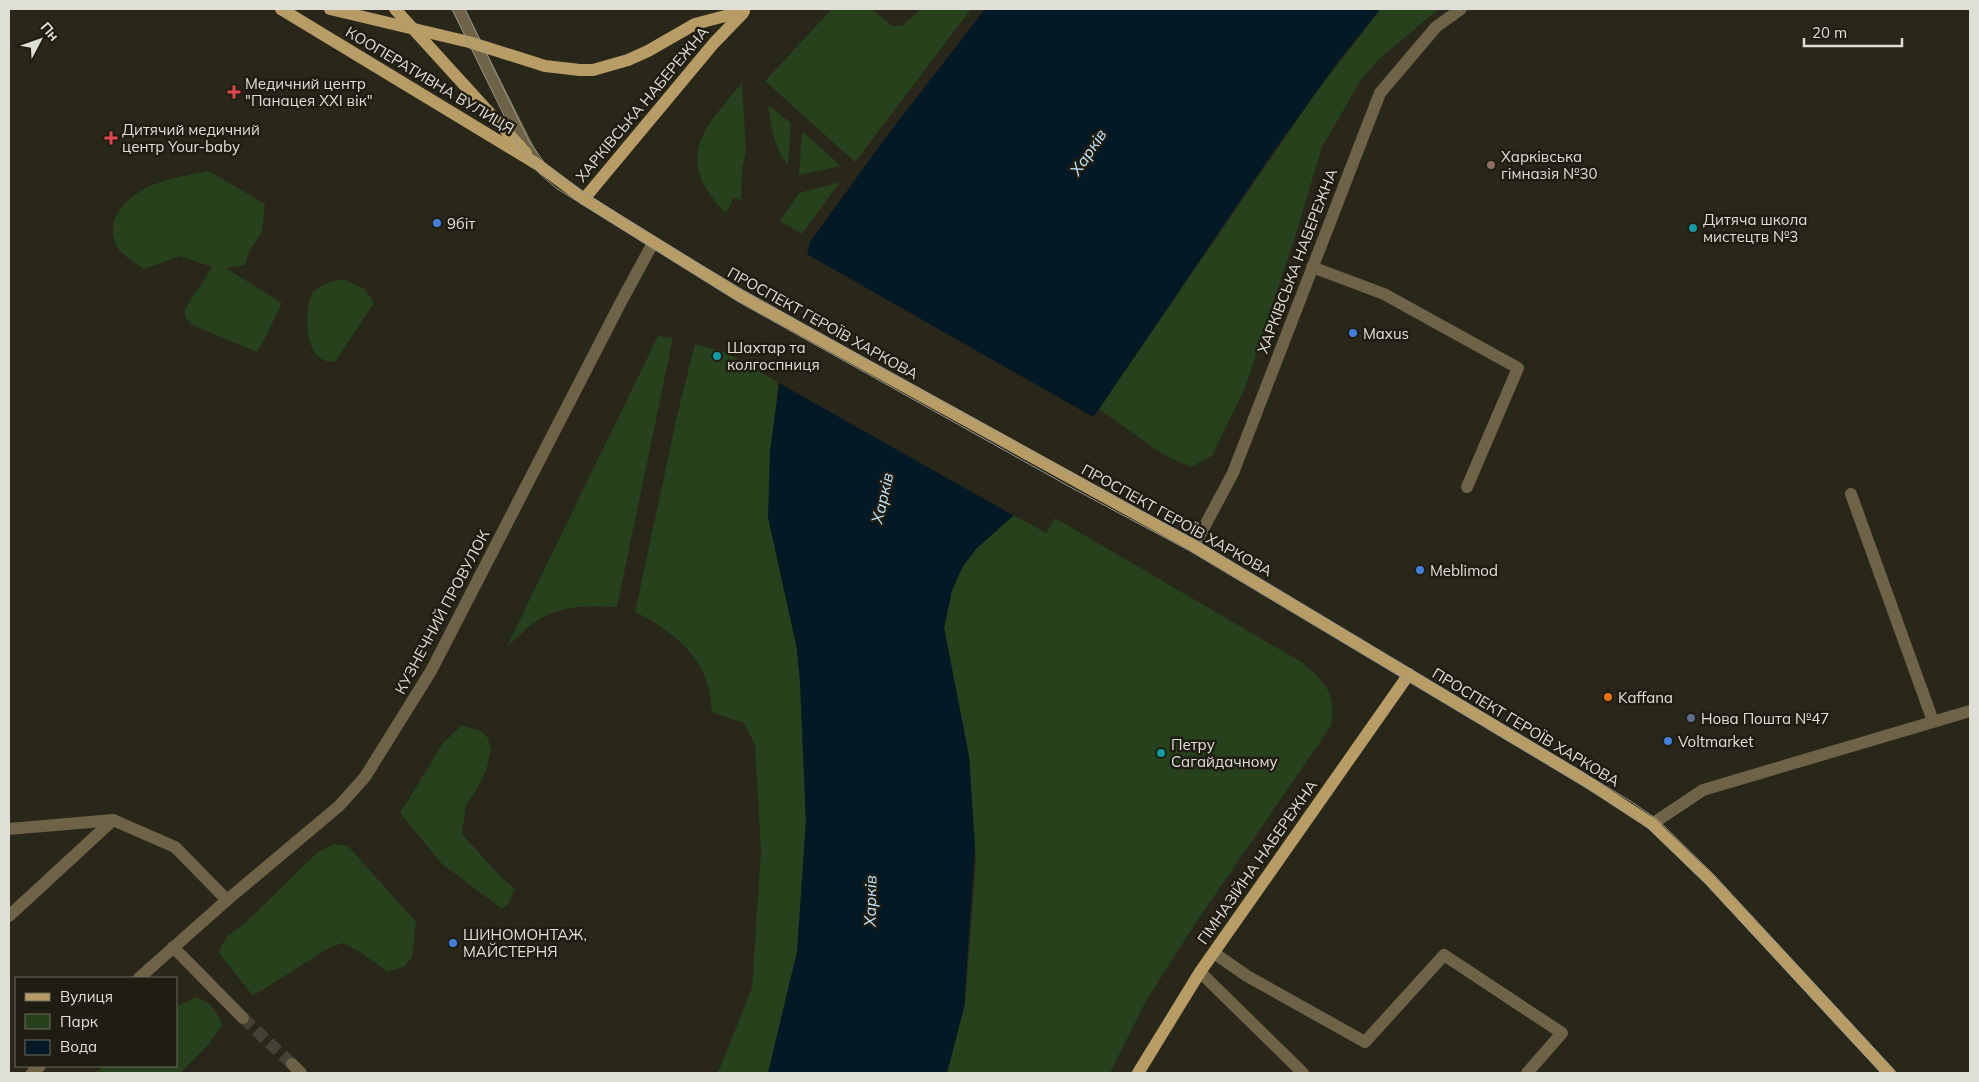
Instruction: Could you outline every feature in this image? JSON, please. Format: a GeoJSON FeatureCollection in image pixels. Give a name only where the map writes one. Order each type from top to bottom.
{"type":"FeatureCollection","features":[{"type":"Feature","properties":{"kind":"main road","name":"КООПЕРАТИВНА ВУЛИЦЯ"},"geometry":{"type":"LineString","coordinates":[[281,9],[537,164]]}},
{"type":"Feature","properties":{"kind":"main road"},"geometry":{"type":"LineString","coordinates":[[330,9],[476,44],[545,66],[564,70],[593,70],[628,60],[648,51],[695,24],[745,10]]}},
{"type":"Feature","properties":{"kind":"main road"},"geometry":{"type":"LineString","coordinates":[[395,9],[537,164]]}},
{"type":"Feature","properties":{"kind":"main road","name":"ХАРКІВСЬКА НАБЕРЕЖНА"},"geometry":{"type":"LineString","coordinates":[[584,199],[714,43],[745,10]]}},
{"type":"Feature","properties":{"kind":"main road","name":"ПРОСПЕКТ ГЕРОЇВ ХАРКОВА"},"geometry":{"type":"LineString","coordinates":[[537,164],[584,199],[739,296],[1194,546],[1580,777],[1652,824],[1710,880],[1889,1073]]}},
{"type":"Feature","properties":{"kind":"main road","name":"ГІМНАЗІЙНА НАБЕРЕЖНА"},"geometry":{"type":"LineString","coordinates":[[1138,1073],[1200,972],[1409,674]]}},
{"type":"Feature","properties":{"kind":"street","name":"ПРОСПЕКТ ГЕРОЇВ ХАРКОВА"},"geometry":{"type":"LineString","coordinates":[[458,9],[537,164]]}},
{"type":"Feature","properties":{"kind":"street","name":"ХАРКІВСЬКА НАБЕРЕЖНА"},"geometry":{"type":"LineString","coordinates":[[1194,546],[1233,473],[1380,93],[1436,27],[1461,9]]}},
{"type":"Feature","properties":{"kind":"street","name":"КУЗНЕЧНИЙ ПРОВУЛОК"},"geometry":{"type":"LineString","coordinates":[[140,977],[227,900],[339,806],[365,777],[431,671],[653,243]]}},
{"type":"Feature","properties":{"kind":"street"},"geometry":{"type":"LineString","coordinates":[[1312,267],[1384,294],[1518,368],[1467,487]]}},
{"type":"Feature","properties":{"kind":"street"},"geometry":{"type":"LineString","coordinates":[[1851,494],[1934,721]]}},
{"type":"Feature","properties":{"kind":"street"},"geometry":{"type":"LineString","coordinates":[[1652,824],[1703,790],[1970,711]]}},
{"type":"Feature","properties":{"kind":"street"},"geometry":{"type":"LineString","coordinates":[[9,916],[113,820]]}},
{"type":"Feature","properties":{"kind":"street"},"geometry":{"type":"LineString","coordinates":[[9,829],[113,820],[175,847],[227,900]]}},
{"type":"Feature","properties":{"kind":"street"},"geometry":{"type":"LineString","coordinates":[[174,947],[243,1018]]}},
{"type":"Feature","properties":{"kind":"street"},"geometry":{"type":"LineString","coordinates":[[1214,953],[1247,976],[1365,1042],[1444,955],[1562,1033],[1527,1073]]}},
{"type":"Feature","properties":{"kind":"street"},"geometry":{"type":"LineString","coordinates":[[1200,972],[1303,1073]]}},
{"type":"Feature","properties":{"kind":"green space"},"geometry":{"type":"Polygon","coordinates":[[[832,9],[872,9],[892,26],[902,26],[921,9],[971,9],[855,162],[765,81],[832,9]]]}},
{"type":"Feature","properties":{"kind":"green space"},"geometry":{"type":"Polygon","coordinates":[[[1381,9],[1439,9],[1380,58],[1361,80],[1322,147],[1295,237],[1245,388],[1212,456],[1191,467],[1164,455],[1099,409],[1315,94],[1381,9]]]}},
{"type":"Feature","properties":{"kind":"green space"},"geometry":{"type":"Polygon","coordinates":[[[742,83],[746,150],[742,169],[741,201],[734,197],[726,213],[710,194],[701,177],[697,161],[699,145],[705,131],[742,83]]]}},
{"type":"Feature","properties":{"kind":"green space"},"geometry":{"type":"Polygon","coordinates":[[[768,105],[791,123],[788,165],[776,144],[768,105]]]}},
{"type":"Feature","properties":{"kind":"green space"},"geometry":{"type":"Polygon","coordinates":[[[802,131],[841,166],[799,175],[802,131]]]}},
{"type":"Feature","properties":{"kind":"green space"},"geometry":{"type":"Polygon","coordinates":[[[209,171],[265,204],[262,232],[250,250],[245,265],[226,268],[282,303],[257,352],[192,325],[185,317],[185,309],[212,267],[180,256],[144,269],[121,253],[114,237],[113,224],[116,215],[137,193],[160,182],[209,171]]]}},
{"type":"Feature","properties":{"kind":"green space"},"geometry":{"type":"Polygon","coordinates":[[[840,182],[802,234],[780,221],[799,193],[840,182]]]}},
{"type":"Feature","properties":{"kind":"green space"},"geometry":{"type":"Polygon","coordinates":[[[343,279],[365,289],[374,303],[335,362],[324,360],[317,355],[311,346],[308,335],[308,311],[313,291],[327,283],[343,279]]]}},
{"type":"Feature","properties":{"kind":"green space"},"geometry":{"type":"Polygon","coordinates":[[[658,336],[673,338],[617,607],[584,606],[552,613],[532,624],[506,648],[658,336]]]}},
{"type":"Feature","properties":{"kind":"green space"},"geometry":{"type":"Polygon","coordinates":[[[695,344],[725,352],[778,382],[768,517],[797,649],[806,821],[797,952],[768,1073],[715,1073],[719,1070],[752,988],[761,851],[755,745],[744,723],[713,713],[705,676],[691,653],[670,634],[635,612],[677,416],[695,344]]]}},
{"type":"Feature","properties":{"kind":"green space"},"geometry":{"type":"Polygon","coordinates":[[[1014,515],[1046,533],[1055,518],[1303,663],[1324,684],[1331,698],[1331,726],[1195,924],[1146,1001],[1110,1073],[947,1073],[965,1004],[976,861],[969,756],[944,628],[952,590],[963,566],[976,549],[1014,515]]]}},
{"type":"Feature","properties":{"kind":"green space"},"geometry":{"type":"Polygon","coordinates":[[[462,725],[481,731],[488,738],[491,751],[486,771],[476,791],[466,805],[462,834],[501,877],[515,889],[508,904],[502,909],[442,864],[400,813],[443,743],[462,725]]]}},
{"type":"Feature","properties":{"kind":"green space"},"geometry":{"type":"Polygon","coordinates":[[[334,844],[348,846],[416,922],[412,957],[405,966],[388,972],[360,952],[343,943],[329,948],[253,996],[220,954],[220,948],[228,935],[245,923],[318,852],[334,844]]]}},
{"type":"Feature","properties":{"kind":"green space"},"geometry":{"type":"Polygon","coordinates":[[[196,997],[212,1008],[218,1015],[222,1025],[209,1044],[180,1073],[95,1073],[103,1067],[178,1067],[178,1006],[196,997]]]}},
{"type":"Feature","properties":{"kind":"water","name":"Харків"},"geometry":{"type":"Polygon","coordinates":[[[985,9],[1380,9],[1337,63],[1271,155],[1099,409],[1014,515],[976,549],[963,566],[952,590],[944,628],[969,756],[975,847],[964,1007],[947,1073],[768,1073],[797,952],[806,821],[797,649],[768,517],[770,451],[782,363],[810,242],[886,137],[985,9]]]}},
{"type":"Feature","properties":{"kind":"pier"},"geometry":{"type":"Polygon","coordinates":[[[805,253],[1095,418],[1016,517],[777,382],[805,253]]]}},
{"type":"Feature","properties":{"kind":"tunnel"},"geometry":{"type":"LineString","coordinates":[[243,1018],[292,1064]]}},
{"type":"Feature","properties":{"kind":"tram line"},"geometry":{"type":"LineString","coordinates":[[452,9],[518,144],[540,174],[556,188],[737,301],[1072,488],[1190,551],[1625,811],[1648,828],[1706,884],[1881,1073]]}},
{"type":"Feature","properties":{"kind":"tram line"},"geometry":{"type":"LineString","coordinates":[[465,9],[529,141],[543,161],[556,174],[654,237],[743,290],[1077,477],[1196,540],[1632,802],[1658,820],[1714,875],[1897,1073]]}},
{"type":"Feature","properties":{"kind":"place","name":"Медичний центр \"Панацея XXI вік\""},"geometry":{"type":"Point","coordinates":[234,92]}},
{"type":"Feature","properties":{"kind":"place","name":"Дитячий медичний центр Your-baby"},"geometry":{"type":"Point","coordinates":[111,138]}},
{"type":"Feature","properties":{"kind":"place","name":"Харківська гімназія №30"},"geometry":{"type":"Point","coordinates":[1491,165]}},
{"type":"Feature","properties":{"kind":"place","name":"9біт"},"geometry":{"type":"Point","coordinates":[437,223]}},
{"type":"Feature","properties":{"kind":"place","name":"Дитяча школа мистецтв №3"},"geometry":{"type":"Point","coordinates":[1693,228]}},
{"type":"Feature","properties":{"kind":"place","name":"Maxus"},"geometry":{"type":"Point","coordinates":[1353,333]}},
{"type":"Feature","properties":{"kind":"place","name":"Шахтар та колгоспниця"},"geometry":{"type":"Point","coordinates":[717,356]}},
{"type":"Feature","properties":{"kind":"place","name":"Meblimod"},"geometry":{"type":"Point","coordinates":[1420,570]}},
{"type":"Feature","properties":{"kind":"place","name":"Kaffana"},"geometry":{"type":"Point","coordinates":[1608,697]}},
{"type":"Feature","properties":{"kind":"place","name":"Нова Пошта №47"},"geometry":{"type":"Point","coordinates":[1691,718]}},
{"type":"Feature","properties":{"kind":"place","name":"Voltmarket"},"geometry":{"type":"Point","coordinates":[1668,741]}},
{"type":"Feature","properties":{"kind":"place","name":"Петру Сагайдачному"},"geometry":{"type":"Point","coordinates":[1161,753]}},
{"type":"Feature","properties":{"kind":"place","name":"ШИНОМОНТАЖ, МАЙСТЕРНЯ"},"geometry":{"type":"Point","coordinates":[453,943]}}]}
